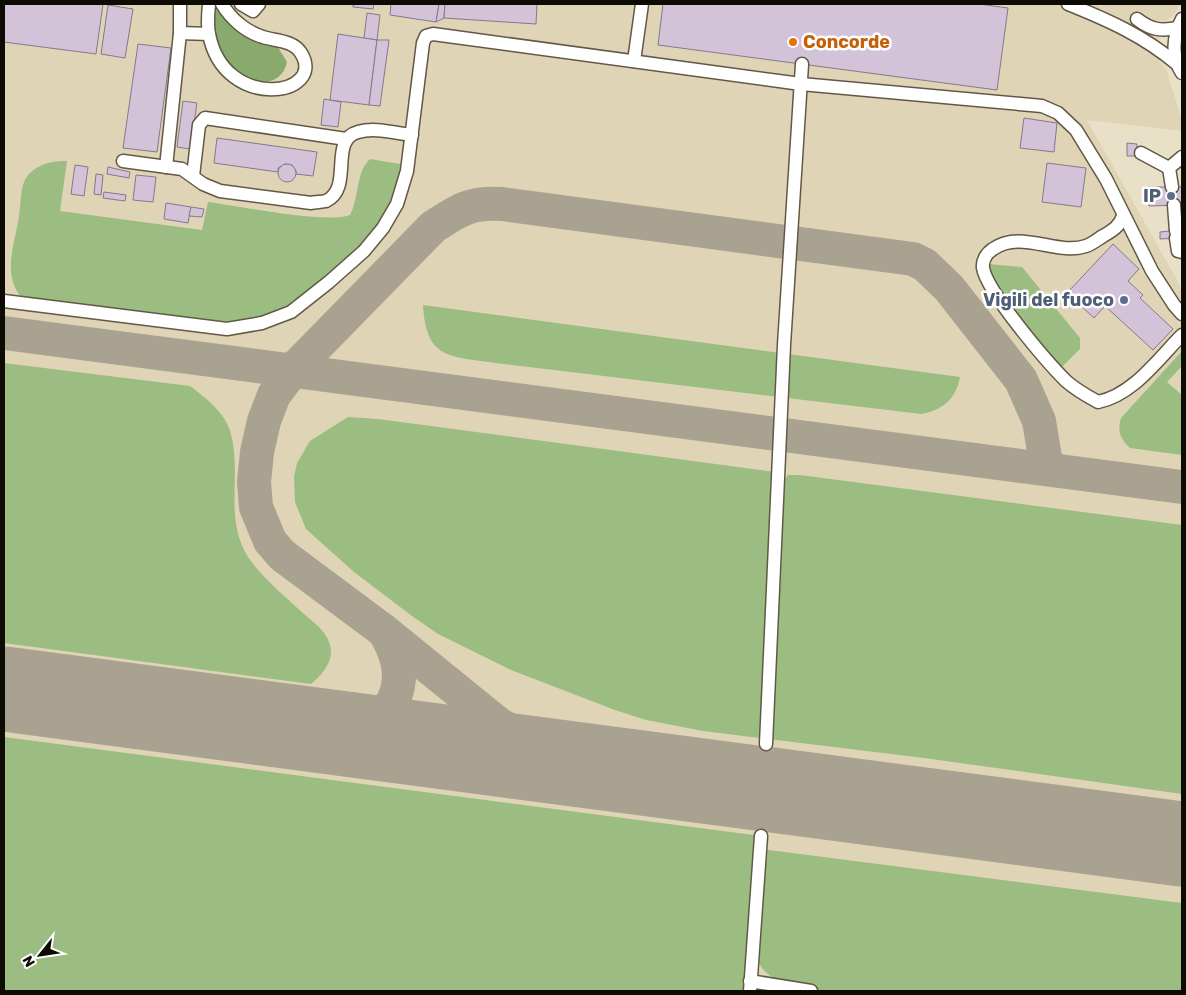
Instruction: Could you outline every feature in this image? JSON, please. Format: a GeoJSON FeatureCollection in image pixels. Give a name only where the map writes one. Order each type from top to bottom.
{"type":"FeatureCollection","features":[{"type":"Feature","properties":{"kind":"street"},"geometry":{"type":"LineString","coordinates":[[166,167],[180,32],[180,4]]}},
{"type":"Feature","properties":{"kind":"street"},"geometry":{"type":"LineString","coordinates":[[209,4],[209,34],[216,56],[224,68],[236,80],[249,87],[274,90],[287,88],[297,82],[303,72],[303,59],[295,47],[262,37],[243,28],[231,17],[222,4]]}},
{"type":"Feature","properties":{"kind":"street"},"geometry":{"type":"LineString","coordinates":[[241,4],[253,11],[259,4]]}},
{"type":"Feature","properties":{"kind":"street"},"geometry":{"type":"LineString","coordinates":[[634,61],[642,4]]}},
{"type":"Feature","properties":{"kind":"street"},"geometry":{"type":"LineString","coordinates":[[1068,4],[1136,34],[1158,47],[1180,69]]}},
{"type":"Feature","properties":{"kind":"street"},"geometry":{"type":"LineString","coordinates":[[1137,19],[1150,29],[1161,31],[1180,23]]}},
{"type":"Feature","properties":{"kind":"street"},"geometry":{"type":"LineString","coordinates":[[1180,23],[1174,42],[1180,69]]}},
{"type":"Feature","properties":{"kind":"street"},"geometry":{"type":"LineString","coordinates":[[180,32],[209,34]]}},
{"type":"Feature","properties":{"kind":"street"},"geometry":{"type":"LineString","coordinates":[[4,301],[227,329],[262,323],[290,312],[329,282],[364,251],[392,215],[407,171],[423,43],[426,36],[433,34],[801,84],[1042,106],[1058,113],[1076,130],[1106,179],[1123,216],[1152,270],[1174,306],[1182,314]]}},
{"type":"Feature","properties":{"kind":"street"},"geometry":{"type":"LineString","coordinates":[[766,744],[784,345],[802,64]]}},
{"type":"Feature","properties":{"kind":"street"},"geometry":{"type":"LineString","coordinates":[[193,176],[199,125],[205,118],[346,139]]}},
{"type":"Feature","properties":{"kind":"street"},"geometry":{"type":"LineString","coordinates":[[123,161],[182,169],[203,184],[220,191],[311,203],[326,201],[332,195],[340,182],[343,147],[346,139],[356,132],[367,131],[412,135]]}},
{"type":"Feature","properties":{"kind":"street"},"geometry":{"type":"LineString","coordinates":[[1141,153],[1169,168]]}},
{"type":"Feature","properties":{"kind":"street"},"geometry":{"type":"LineString","coordinates":[[1169,168],[1182,157]]}},
{"type":"Feature","properties":{"kind":"street"},"geometry":{"type":"LineString","coordinates":[[1169,168],[1172,187]]}},
{"type":"Feature","properties":{"kind":"street"},"geometry":{"type":"LineString","coordinates":[[1174,205],[1178,251],[1182,252]]}},
{"type":"Feature","properties":{"kind":"street"},"geometry":{"type":"LineString","coordinates":[[1123,216],[1114,230],[1086,246],[1049,246],[1022,241],[1005,243],[994,248],[984,260],[983,269],[991,286],[1038,349],[1067,382],[1098,402],[1116,396],[1137,382],[1182,335]]}},
{"type":"Feature","properties":{"kind":"street"},"geometry":{"type":"LineString","coordinates":[[761,836],[750,986],[811,991]]}},
{"type":"Feature","properties":{"kind":"shaded area"},"geometry":{"type":"Polygon","coordinates":[[[4,4],[1181,4],[1172,17],[1162,22],[1156,56],[1166,69],[1182,120],[1182,131],[1087,120],[1182,289],[1182,991],[4,991],[4,4]]]}},
{"type":"Feature","properties":{"kind":"green space"},"geometry":{"type":"Polygon","coordinates":[[[218,5],[279,49],[287,62],[283,72],[277,78],[261,82],[252,80],[235,72],[228,66],[219,51],[212,31],[213,7],[218,5]]]}},
{"type":"Feature","properties":{"kind":"green space"},"geometry":{"type":"Polygon","coordinates":[[[370,159],[406,165],[396,205],[370,242],[290,310],[225,328],[25,301],[17,292],[13,282],[11,260],[23,186],[29,173],[44,164],[55,161],[67,161],[60,211],[202,230],[208,202],[303,216],[338,217],[350,215],[362,170],[370,159]]]}},
{"type":"Feature","properties":{"kind":"green space"},"geometry":{"type":"Polygon","coordinates":[[[989,264],[1022,267],[1080,338],[1080,349],[1060,369],[992,280],[989,264]]]}},
{"type":"Feature","properties":{"kind":"green space"},"geometry":{"type":"Polygon","coordinates":[[[423,305],[960,377],[955,392],[947,402],[936,410],[921,414],[465,359],[443,352],[435,346],[429,336],[425,323],[423,305]]]}},
{"type":"Feature","properties":{"kind":"green space"},"geometry":{"type":"Polygon","coordinates":[[[1182,351],[1182,366],[1167,382],[1182,395],[1182,455],[1130,448],[1120,434],[1121,418],[1182,351]]]}},
{"type":"Feature","properties":{"kind":"green space"},"geometry":{"type":"Polygon","coordinates":[[[4,363],[190,386],[214,406],[224,418],[230,431],[235,463],[236,526],[248,557],[282,594],[318,626],[329,642],[331,648],[330,660],[316,680],[311,684],[4,643],[4,363]]]}},
{"type":"Feature","properties":{"kind":"green space"},"geometry":{"type":"Polygon","coordinates":[[[348,417],[378,419],[775,472],[770,736],[773,735],[774,728],[783,483],[788,475],[800,475],[1182,525],[1182,794],[924,758],[703,731],[646,720],[511,670],[438,634],[354,572],[306,529],[295,502],[294,477],[297,463],[310,441],[348,417]]]}},
{"type":"Feature","properties":{"kind":"green space"},"geometry":{"type":"Polygon","coordinates":[[[4,737],[761,836],[750,991],[4,991],[4,737]]]}},
{"type":"Feature","properties":{"kind":"green space"},"geometry":{"type":"Polygon","coordinates":[[[769,850],[1182,903],[1182,991],[778,991],[779,980],[766,973],[758,961],[764,851],[769,850]]]}},
{"type":"Feature","properties":{"kind":"building"},"geometry":{"type":"Polygon","coordinates":[[[4,4],[103,4],[96,54],[4,42],[4,4]]]}},
{"type":"Feature","properties":{"kind":"building"},"geometry":{"type":"Polygon","coordinates":[[[353,4],[374,4],[373,9],[353,7],[353,4]]]}},
{"type":"Feature","properties":{"kind":"building"},"geometry":{"type":"Polygon","coordinates":[[[391,4],[439,4],[436,22],[390,15],[391,4]]]}},
{"type":"Feature","properties":{"kind":"building"},"geometry":{"type":"Polygon","coordinates":[[[439,4],[445,4],[444,18],[436,22],[439,4]]]}},
{"type":"Feature","properties":{"kind":"building"},"geometry":{"type":"Polygon","coordinates":[[[445,4],[537,4],[536,24],[444,18],[445,4]]]}},
{"type":"Feature","properties":{"kind":"building"},"geometry":{"type":"Polygon","coordinates":[[[663,4],[979,4],[1008,8],[997,90],[658,45],[663,4]]]}},
{"type":"Feature","properties":{"kind":"building"},"geometry":{"type":"Polygon","coordinates":[[[108,5],[133,9],[125,58],[101,54],[108,5]]]}},
{"type":"Feature","properties":{"kind":"building"},"geometry":{"type":"Polygon","coordinates":[[[367,13],[380,15],[377,40],[364,38],[367,13]]]}},
{"type":"Feature","properties":{"kind":"building"},"geometry":{"type":"Polygon","coordinates":[[[338,34],[377,40],[369,105],[330,100],[338,34]]]}},
{"type":"Feature","properties":{"kind":"building"},"geometry":{"type":"Polygon","coordinates":[[[377,40],[389,40],[380,106],[369,105],[377,40]]]}},
{"type":"Feature","properties":{"kind":"building"},"geometry":{"type":"Polygon","coordinates":[[[138,44],[171,48],[157,152],[123,148],[138,44]]]}},
{"type":"Feature","properties":{"kind":"building"},"geometry":{"type":"Polygon","coordinates":[[[324,99],[341,102],[338,127],[321,125],[324,99]]]}},
{"type":"Feature","properties":{"kind":"building"},"geometry":{"type":"Polygon","coordinates":[[[183,101],[197,103],[190,149],[177,147],[183,101]]]}},
{"type":"Feature","properties":{"kind":"building"},"geometry":{"type":"Polygon","coordinates":[[[1024,118],[1057,123],[1054,152],[1020,148],[1024,118]]]}},
{"type":"Feature","properties":{"kind":"building"},"geometry":{"type":"Polygon","coordinates":[[[217,138],[317,152],[313,176],[296,174],[292,165],[285,164],[278,168],[278,172],[214,163],[217,138]]]}},
{"type":"Feature","properties":{"kind":"building"},"geometry":{"type":"Polygon","coordinates":[[[1127,143],[1137,144],[1136,156],[1127,156],[1127,143]]]}},
{"type":"Feature","properties":{"kind":"building"},"geometry":{"type":"Polygon","coordinates":[[[1047,163],[1086,168],[1081,207],[1042,202],[1047,163]]]}},
{"type":"Feature","properties":{"kind":"building"},"geometry":{"type":"Polygon","coordinates":[[[287,164],[295,169],[296,173],[291,181],[287,182],[279,177],[278,173],[283,165],[287,164]]]}},
{"type":"Feature","properties":{"kind":"building"},"geometry":{"type":"Polygon","coordinates":[[[75,165],[88,167],[84,196],[71,194],[75,165]]]}},
{"type":"Feature","properties":{"kind":"building"},"geometry":{"type":"Polygon","coordinates":[[[108,167],[130,172],[129,178],[107,174],[108,167]]]}},
{"type":"Feature","properties":{"kind":"building"},"geometry":{"type":"Polygon","coordinates":[[[96,174],[103,175],[101,195],[94,194],[96,174]]]}},
{"type":"Feature","properties":{"kind":"building"},"geometry":{"type":"Polygon","coordinates":[[[136,175],[156,177],[153,202],[133,200],[136,175]]]}},
{"type":"Feature","properties":{"kind":"building"},"geometry":{"type":"Polygon","coordinates":[[[1148,187],[1182,187],[1182,205],[1149,206],[1148,187]]]}},
{"type":"Feature","properties":{"kind":"building"},"geometry":{"type":"Polygon","coordinates":[[[104,192],[126,195],[125,201],[103,198],[104,192]]]}},
{"type":"Feature","properties":{"kind":"building"},"geometry":{"type":"Polygon","coordinates":[[[166,203],[191,207],[188,223],[164,219],[166,203]]]}},
{"type":"Feature","properties":{"kind":"building"},"geometry":{"type":"Polygon","coordinates":[[[191,207],[204,209],[202,217],[189,216],[191,207]]]}},
{"type":"Feature","properties":{"kind":"building"},"geometry":{"type":"Polygon","coordinates":[[[1179,230],[1180,238],[1160,239],[1160,232],[1179,230]]]}},
{"type":"Feature","properties":{"kind":"building"},"geometry":{"type":"Polygon","coordinates":[[[1113,244],[1139,269],[1128,281],[1143,295],[1140,298],[1173,329],[1153,350],[1105,306],[1094,318],[1067,293],[1113,244]]]}},
{"type":"Feature","properties":{"kind":"taxiway"},"geometry":{"type":"LineString","coordinates":[[595,767],[558,756],[500,725],[384,631],[282,555],[270,541],[256,507],[254,482],[257,452],[264,421],[274,395],[293,370],[433,227],[465,208],[481,204],[502,204],[913,259],[925,265],[949,288],[1021,380],[1039,421],[1047,469]]}},
{"type":"Feature","properties":{"kind":"taxiway"},"geometry":{"type":"LineString","coordinates":[[4,333],[1182,487]]}},
{"type":"Feature","properties":{"kind":"taxiway"},"geometry":{"type":"LineString","coordinates":[[345,734],[378,719],[389,708],[396,695],[399,681],[398,665],[393,648],[384,631]]}},
{"type":"Feature","properties":{"kind":"runway"},"geometry":{"type":"LineString","coordinates":[[4,689],[1182,844]]}},
{"type":"Feature","properties":{"kind":"place","name":"Concorde"},"geometry":{"type":"Point","coordinates":[793,42]}},
{"type":"Feature","properties":{"kind":"place","name":"IP"},"geometry":{"type":"Point","coordinates":[1171,196]}},
{"type":"Feature","properties":{"kind":"place","name":"Vigili del fuoco"},"geometry":{"type":"Point","coordinates":[1124,300]}}]}
